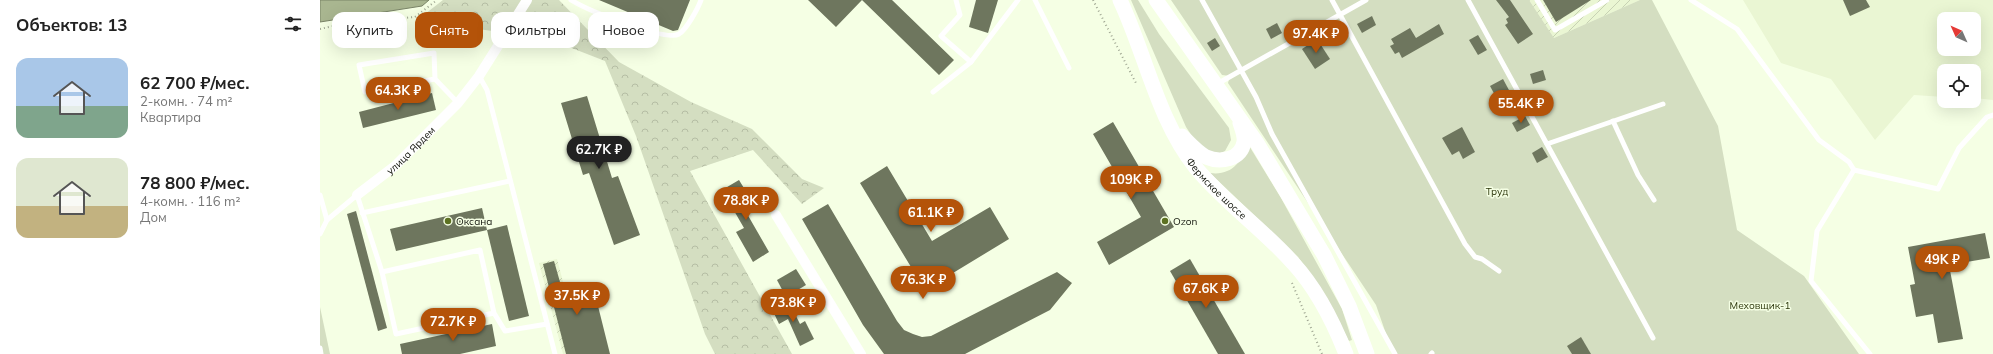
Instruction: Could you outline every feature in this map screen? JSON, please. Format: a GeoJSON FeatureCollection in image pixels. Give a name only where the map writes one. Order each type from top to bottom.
{"type":"FeatureCollection","features":[{"type":"Feature","properties":{"kind":"main road","name":"Фермское шоссе"},"geometry":{"type":"LineString","coordinates":[[1120,0],[1167,121],[1181,146],[1196,167],[1220,194],[1276,245],[1309,283],[1322,302],[1345,354]]}},
{"type":"Feature","properties":{"kind":"main road"},"geometry":{"type":"LineString","coordinates":[[1156,0],[1257,143],[1324,255],[1349,306],[1365,349],[1345,354]]}},
{"type":"Feature","properties":{"kind":"main road"},"geometry":{"type":"LineString","coordinates":[[1167,121],[1196,149],[1206,156],[1217,160],[1227,160],[1235,156],[1241,150],[1244,141],[1237,114]]}},
{"type":"Feature","properties":{"kind":"street","name":"улица Ярдем"},"geometry":{"type":"LineString","coordinates":[[357,195],[395,166],[458,103],[479,76],[527,0]]}},
{"type":"Feature","properties":{"kind":"street"},"geometry":{"type":"LineString","coordinates":[[776,215],[861,354]]}},
{"type":"Feature","properties":{"kind":"lane"},"geometry":{"type":"LineString","coordinates":[[571,0],[612,19],[660,35],[670,36],[680,34],[692,18],[701,0]]}},
{"type":"Feature","properties":{"kind":"lane"},"geometry":{"type":"LineString","coordinates":[[956,0],[960,15],[941,36],[970,62]]}},
{"type":"Feature","properties":{"kind":"lane"},"geometry":{"type":"LineString","coordinates":[[933,92],[970,62],[1018,0]]}},
{"type":"Feature","properties":{"kind":"lane"},"geometry":{"type":"LineString","coordinates":[[1035,0],[1070,68]]}},
{"type":"Feature","properties":{"kind":"lane"},"geometry":{"type":"LineString","coordinates":[[1202,0],[1256,97],[1272,134],[1395,354]]}},
{"type":"Feature","properties":{"kind":"lane"},"geometry":{"type":"LineString","coordinates":[[1332,0],[1465,244],[1475,258],[1482,259],[1499,271]]}},
{"type":"Feature","properties":{"kind":"lane"},"geometry":{"type":"LineString","coordinates":[[1216,84],[1366,0]]}},
{"type":"Feature","properties":{"kind":"lane"},"geometry":{"type":"LineString","coordinates":[[1468,0],[1654,338]]}},
{"type":"Feature","properties":{"kind":"lane"},"geometry":{"type":"LineString","coordinates":[[1537,0],[1555,30],[1607,0]]}},
{"type":"Feature","properties":{"kind":"lane"},"geometry":{"type":"LineString","coordinates":[[1691,0],[1737,29],[1819,140],[1849,162],[1854,170],[1938,189],[1959,148],[1987,116],[1993,115]]}},
{"type":"Feature","properties":{"kind":"lane"},"geometry":{"type":"LineString","coordinates":[[434,79],[365,92],[359,65],[434,53],[434,79],[458,103]]}},
{"type":"Feature","properties":{"kind":"lane"},"geometry":{"type":"LineString","coordinates":[[479,76],[487,90],[555,354]]}},
{"type":"Feature","properties":{"kind":"lane"},"geometry":{"type":"LineString","coordinates":[[1547,144],[1663,104]]}},
{"type":"Feature","properties":{"kind":"lane"},"geometry":{"type":"LineString","coordinates":[[1613,121],[1638,175],[1654,200]]}},
{"type":"Feature","properties":{"kind":"lane"},"geometry":{"type":"LineString","coordinates":[[1854,170],[1816,231],[1810,281],[1870,354]]}},
{"type":"Feature","properties":{"kind":"lane"},"geometry":{"type":"LineString","coordinates":[[362,213],[510,181]]}},
{"type":"Feature","properties":{"kind":"lane"},"geometry":{"type":"LineString","coordinates":[[320,194],[327,220]]}},
{"type":"Feature","properties":{"kind":"lane"},"geometry":{"type":"LineString","coordinates":[[320,234],[327,220],[357,195],[382,272],[396,334],[494,313]]}},
{"type":"Feature","properties":{"kind":"lane"},"geometry":{"type":"LineString","coordinates":[[320,221],[327,220]]}},
{"type":"Feature","properties":{"kind":"lane"},"geometry":{"type":"LineString","coordinates":[[382,272],[480,250],[494,313],[505,331],[547,324]]}},
{"type":"Feature","properties":{"kind":"lane"},"geometry":{"type":"LineString","coordinates":[[320,348],[321,354]]}},
{"type":"Feature","properties":{"kind":"path"},"geometry":{"type":"LineString","coordinates":[[320,29],[347,23],[415,17],[437,0]]}},
{"type":"Feature","properties":{"kind":"shaded area"},"geometry":{"type":"Polygon","coordinates":[[[320,0],[429,0],[422,6],[384,12],[332,12],[332,20],[320,22],[320,0]]]}},
{"type":"Feature","properties":{"kind":"shaded area"},"geometry":{"type":"Polygon","coordinates":[[[1529,0],[1640,0],[1554,38],[1529,0]]]}},
{"type":"Feature","properties":{"kind":"shaded area"},"geometry":{"type":"Polygon","coordinates":[[[1743,0],[1993,0],[1993,100],[1981,99],[1981,64],[1937,64],[1937,97],[1914,95],[1875,140],[1831,79],[1781,63],[1743,0]]]}},
{"type":"Feature","properties":{"kind":"shaded area"},"geometry":{"type":"Polygon","coordinates":[[[557,259],[582,354],[563,354],[539,263],[557,259]]]}},
{"type":"Feature","properties":{"kind":"green space"},"geometry":{"type":"Polygon","coordinates":[[[443,0],[559,0],[571,12],[491,12],[491,31],[483,30],[483,12],[428,12],[443,0]]]}},
{"type":"Feature","properties":{"kind":"green space"},"geometry":{"type":"Polygon","coordinates":[[[1131,0],[1138,0],[1159,34],[1229,128],[1231,140],[1225,151],[1216,155],[1198,145],[1186,127],[1131,0]]]}},
{"type":"Feature","properties":{"kind":"green space","name":"Труд"},"geometry":{"type":"Polygon","coordinates":[[[1171,0],[1529,0],[1554,38],[1640,0],[1652,0],[1718,126],[1737,230],[1804,276],[1859,354],[1393,354],[1376,305],[1228,83],[1230,76],[1222,75],[1171,0]]]}},
{"type":"Feature","properties":{"kind":"green space"},"geometry":{"type":"Polygon","coordinates":[[[580,22],[588,30],[588,48],[605,48],[619,62],[691,102],[752,129],[802,179],[824,188],[802,204],[753,150],[690,171],[792,354],[715,354],[705,334],[636,136],[605,61],[572,48],[580,48],[580,22]]]}},
{"type":"Feature","properties":{"kind":"green space"},"geometry":{"type":"Polygon","coordinates":[[[1248,144],[1281,198],[1342,309],[1352,340],[1349,341],[1320,287],[1298,257],[1210,173],[1230,170],[1239,162],[1246,151],[1248,144]]]}},
{"type":"Feature","properties":{"kind":"green space"},"geometry":{"type":"Polygon","coordinates":[[[320,307],[330,354],[320,354],[320,307]]]}},
{"type":"Feature","properties":{"kind":"building"},"geometry":{"type":"Polygon","coordinates":[[[599,0],[690,0],[678,30],[673,31],[659,25],[659,12],[628,12],[599,0]]]}},
{"type":"Feature","properties":{"kind":"building"},"geometry":{"type":"Polygon","coordinates":[[[808,0],[862,0],[836,27],[808,0]]]}},
{"type":"Feature","properties":{"kind":"building"},"geometry":{"type":"Polygon","coordinates":[[[862,0],[892,0],[954,60],[939,75],[862,0]]]}},
{"type":"Feature","properties":{"kind":"building"},"geometry":{"type":"Polygon","coordinates":[[[976,0],[998,0],[988,33],[969,27],[976,0]]]}},
{"type":"Feature","properties":{"kind":"building"},"geometry":{"type":"Polygon","coordinates":[[[1496,0],[1510,0],[1533,34],[1518,44],[1505,25],[1508,23],[1506,19],[1509,17],[1496,0]]]}},
{"type":"Feature","properties":{"kind":"building"},"geometry":{"type":"Polygon","coordinates":[[[1543,0],[1591,0],[1556,22],[1543,0]]]}},
{"type":"Feature","properties":{"kind":"building"},"geometry":{"type":"Polygon","coordinates":[[[1843,0],[1866,0],[1870,7],[1850,16],[1843,0]]]}},
{"type":"Feature","properties":{"kind":"building"},"geometry":{"type":"Polygon","coordinates":[[[1372,16],[1376,25],[1362,33],[1357,24],[1372,16]]]}},
{"type":"Feature","properties":{"kind":"building"},"geometry":{"type":"Polygon","coordinates":[[[1277,23],[1282,33],[1271,39],[1266,29],[1277,23]]]}},
{"type":"Feature","properties":{"kind":"building"},"geometry":{"type":"Polygon","coordinates":[[[1439,24],[1444,34],[1402,58],[1399,52],[1395,54],[1390,46],[1394,44],[1391,39],[1410,28],[1416,38],[1439,24]]]}},
{"type":"Feature","properties":{"kind":"building"},"geometry":{"type":"Polygon","coordinates":[[[1478,35],[1487,50],[1478,55],[1469,40],[1478,35]]]}},
{"type":"Feature","properties":{"kind":"building"},"geometry":{"type":"Polygon","coordinates":[[[1215,38],[1220,46],[1212,51],[1207,43],[1215,38]]]}},
{"type":"Feature","properties":{"kind":"building"},"geometry":{"type":"Polygon","coordinates":[[[1317,39],[1330,59],[1315,69],[1302,49],[1317,39]]]}},
{"type":"Feature","properties":{"kind":"building"},"geometry":{"type":"Polygon","coordinates":[[[1543,70],[1546,80],[1533,84],[1530,74],[1543,70]]]}},
{"type":"Feature","properties":{"kind":"building"},"geometry":{"type":"Polygon","coordinates":[[[1503,79],[1510,92],[1497,99],[1490,86],[1503,79]]]}},
{"type":"Feature","properties":{"kind":"building"},"geometry":{"type":"Polygon","coordinates":[[[432,93],[436,110],[363,128],[359,112],[432,93]]]}},
{"type":"Feature","properties":{"kind":"building"},"geometry":{"type":"Polygon","coordinates":[[[587,96],[612,178],[618,176],[640,235],[614,245],[589,173],[583,175],[561,103],[587,96]]]}},
{"type":"Feature","properties":{"kind":"building"},"geometry":{"type":"Polygon","coordinates":[[[1525,116],[1530,125],[1517,132],[1512,123],[1525,116]]]}},
{"type":"Feature","properties":{"kind":"building"},"geometry":{"type":"Polygon","coordinates":[[[1113,122],[1174,227],[1109,265],[1097,242],[1141,217],[1093,134],[1113,122]]]}},
{"type":"Feature","properties":{"kind":"building"},"geometry":{"type":"Polygon","coordinates":[[[1462,127],[1475,152],[1463,159],[1459,151],[1452,155],[1442,138],[1462,127]]]}},
{"type":"Feature","properties":{"kind":"building"},"geometry":{"type":"Polygon","coordinates":[[[1542,147],[1548,157],[1537,163],[1532,153],[1542,147]]]}},
{"type":"Feature","properties":{"kind":"building"},"geometry":{"type":"Polygon","coordinates":[[[887,166],[932,241],[990,207],[1009,239],[925,290],[860,183],[887,166]]]}},
{"type":"Feature","properties":{"kind":"building"},"geometry":{"type":"Polygon","coordinates":[[[739,180],[755,206],[746,212],[769,252],[753,262],[736,232],[744,228],[722,190],[739,180]]]}},
{"type":"Feature","properties":{"kind":"building"},"geometry":{"type":"Polygon","coordinates":[[[828,204],[897,321],[904,330],[922,337],[931,336],[1057,272],[1072,283],[1050,310],[965,354],[884,354],[863,325],[802,219],[828,204]]]}},
{"type":"Feature","properties":{"kind":"building"},"geometry":{"type":"Polygon","coordinates":[[[482,208],[487,230],[396,251],[390,229],[482,208]]]}},
{"type":"Feature","properties":{"kind":"building"},"geometry":{"type":"Polygon","coordinates":[[[356,211],[387,328],[378,331],[347,214],[356,211]]]}},
{"type":"Feature","properties":{"kind":"building"},"geometry":{"type":"Polygon","coordinates":[[[507,225],[529,316],[509,321],[487,230],[507,225]]]}},
{"type":"Feature","properties":{"kind":"building"},"geometry":{"type":"Polygon","coordinates":[[[1985,233],[1990,258],[1949,265],[1963,339],[1938,343],[1933,314],[1916,317],[1910,285],[1915,284],[1908,247],[1985,233]]]}},
{"type":"Feature","properties":{"kind":"building"},"geometry":{"type":"Polygon","coordinates":[[[1190,259],[1245,354],[1218,354],[1170,271],[1190,259]]]}},
{"type":"Feature","properties":{"kind":"building"},"geometry":{"type":"Polygon","coordinates":[[[554,261],[562,289],[592,282],[610,354],[566,354],[543,264],[554,261]]]}},
{"type":"Feature","properties":{"kind":"building"},"geometry":{"type":"Polygon","coordinates":[[[796,269],[806,285],[786,297],[777,280],[796,269]]]}},
{"type":"Feature","properties":{"kind":"building"},"geometry":{"type":"Polygon","coordinates":[[[788,300],[800,324],[805,321],[814,339],[800,346],[788,319],[779,324],[772,309],[788,300]]]}},
{"type":"Feature","properties":{"kind":"building"},"geometry":{"type":"Polygon","coordinates":[[[492,324],[496,346],[460,354],[402,354],[400,344],[492,324]]]}},
{"type":"Feature","properties":{"kind":"building"},"geometry":{"type":"Polygon","coordinates":[[[1581,337],[1591,354],[1572,354],[1567,346],[1581,337]]]}},
{"type":"Feature","properties":{"kind":"place","name":"Оксана"},"geometry":{"type":"Point","coordinates":[448,221]}},
{"type":"Feature","properties":{"kind":"place","name":"Ozon"},"geometry":{"type":"Point","coordinates":[1165,221]}},
{"type":"Feature","properties":{"kind":"park label","name":"Меховщик-1"},"geometry":{"type":"Point","coordinates":[1760,305]}}]}
